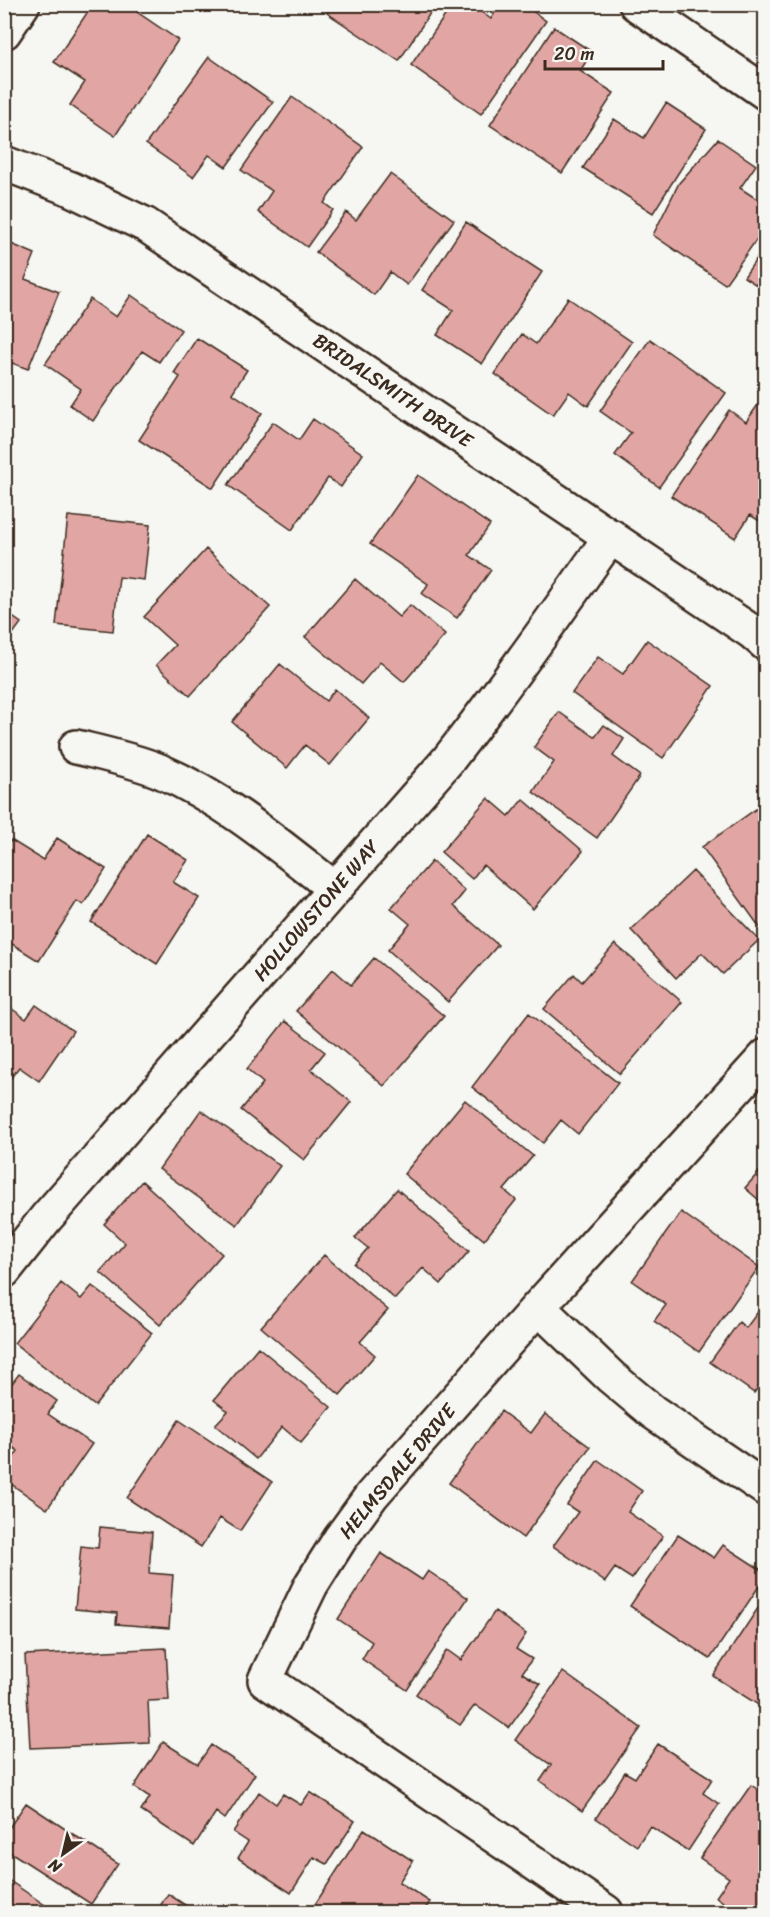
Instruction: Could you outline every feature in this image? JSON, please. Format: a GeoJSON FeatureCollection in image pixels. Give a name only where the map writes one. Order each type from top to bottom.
{"type":"FeatureCollection","features":[{"type":"Feature","properties":{"kind":"street"},"geometry":{"type":"LineString","coordinates":[[4,32],[23,4]]}},
{"type":"Feature","properties":{"kind":"street"},"geometry":{"type":"LineString","coordinates":[[636,4],[765,93]]}},
{"type":"Feature","properties":{"kind":"street","name":"BRIDALSMITH DRIVE"},"geometry":{"type":"LineString","coordinates":[[4,163],[71,189],[146,225],[611,536],[752,632],[765,644]]}},
{"type":"Feature","properties":{"kind":"street","name":"HOLLOWSTONE WAY"},"geometry":{"type":"LineString","coordinates":[[4,1271],[46,1218],[448,760],[498,696],[611,536]]}},
{"type":"Feature","properties":{"kind":"street"},"geometry":{"type":"LineString","coordinates":[[76,747],[123,758],[161,772],[200,792],[242,817],[335,888]]}},
{"type":"Feature","properties":{"kind":"street","name":"HELMSDALE DRIVE"},"geometry":{"type":"LineString","coordinates":[[606,1912],[264,1680],[311,1585],[340,1539],[372,1495],[765,1056]]}},
{"type":"Feature","properties":{"kind":"street"},"geometry":{"type":"LineString","coordinates":[[538,1307],[611,1377],[653,1412],[765,1489]]}},
{"type":"Feature","properties":{"kind":"building"},"geometry":{"type":"Polygon","coordinates":[[[93,4],[125,4],[178,40],[115,136],[70,105],[85,82],[54,62],[93,4]]]}},
{"type":"Feature","properties":{"kind":"building"},"geometry":{"type":"Polygon","coordinates":[[[332,4],[436,4],[399,61],[327,13],[332,4]]]}},
{"type":"Feature","properties":{"kind":"building"},"geometry":{"type":"Polygon","coordinates":[[[453,4],[470,4],[491,19],[500,4],[523,4],[546,21],[481,114],[411,65],[453,4]]]}},
{"type":"Feature","properties":{"kind":"building"},"geometry":{"type":"Polygon","coordinates":[[[554,27],[592,52],[580,71],[614,93],[562,173],[490,125],[554,27]]]}},
{"type":"Feature","properties":{"kind":"building"},"geometry":{"type":"Polygon","coordinates":[[[209,57],[273,102],[226,167],[209,155],[193,177],[146,144],[209,57]]]}},
{"type":"Feature","properties":{"kind":"building"},"geometry":{"type":"Polygon","coordinates":[[[292,97],[363,147],[324,203],[333,210],[307,247],[258,212],[272,191],[241,170],[292,97]]]}},
{"type":"Feature","properties":{"kind":"building"},"geometry":{"type":"Polygon","coordinates":[[[666,103],[706,129],[653,213],[583,168],[614,119],[644,138],[666,103]]]}},
{"type":"Feature","properties":{"kind":"building"},"geometry":{"type":"Polygon","coordinates":[[[718,139],[756,165],[740,188],[766,205],[766,226],[725,284],[653,235],[679,183],[718,139]]]}},
{"type":"Feature","properties":{"kind":"building"},"geometry":{"type":"Polygon","coordinates":[[[390,174],[454,220],[407,285],[390,272],[374,295],[316,252],[346,212],[356,220],[390,174]]]}},
{"type":"Feature","properties":{"kind":"building"},"geometry":{"type":"Polygon","coordinates":[[[466,222],[542,272],[482,364],[437,335],[453,310],[422,290],[466,222]]]}},
{"type":"Feature","properties":{"kind":"building"},"geometry":{"type":"Polygon","coordinates":[[[4,241],[35,254],[25,279],[59,292],[28,369],[4,360],[4,241]]]}},
{"type":"Feature","properties":{"kind":"building"},"geometry":{"type":"Polygon","coordinates":[[[766,245],[766,291],[744,277],[766,245]]]}},
{"type":"Feature","properties":{"kind":"building"},"geometry":{"type":"Polygon","coordinates":[[[131,295],[181,330],[159,362],[142,351],[93,421],[70,405],[81,389],[45,364],[90,299],[116,317],[131,295]]]}},
{"type":"Feature","properties":{"kind":"building"},"geometry":{"type":"Polygon","coordinates":[[[568,298],[632,342],[588,406],[569,392],[553,415],[495,374],[522,334],[536,344],[568,298]]]}},
{"type":"Feature","properties":{"kind":"building"},"geometry":{"type":"Polygon","coordinates":[[[197,338],[247,370],[232,393],[262,413],[213,488],[139,440],[180,377],[174,373],[197,338]]]}},
{"type":"Feature","properties":{"kind":"building"},"geometry":{"type":"Polygon","coordinates":[[[650,339],[726,393],[659,487],[615,455],[631,433],[600,411],[650,339]]]}},
{"type":"Feature","properties":{"kind":"building"},"geometry":{"type":"Polygon","coordinates":[[[762,399],[766,401],[766,525],[750,515],[735,538],[671,496],[729,410],[746,422],[762,399]]]}},
{"type":"Feature","properties":{"kind":"building"},"geometry":{"type":"Polygon","coordinates":[[[313,419],[363,454],[341,487],[328,478],[292,530],[228,485],[273,422],[299,440],[313,419]]]}},
{"type":"Feature","properties":{"kind":"building"},"geometry":{"type":"Polygon","coordinates":[[[418,475],[490,525],[469,555],[491,570],[457,618],[422,594],[428,584],[370,544],[418,475]]]}},
{"type":"Feature","properties":{"kind":"building"},"geometry":{"type":"Polygon","coordinates":[[[68,516],[150,525],[144,580],[119,577],[113,631],[56,625],[68,516]]]}},
{"type":"Feature","properties":{"kind":"building"},"geometry":{"type":"Polygon","coordinates":[[[206,549],[270,607],[190,696],[156,665],[175,645],[144,617],[206,549]]]}},
{"type":"Feature","properties":{"kind":"building"},"geometry":{"type":"Polygon","coordinates":[[[355,579],[399,617],[410,605],[445,635],[404,682],[380,662],[361,684],[305,637],[355,579]]]}},
{"type":"Feature","properties":{"kind":"building"},"geometry":{"type":"Polygon","coordinates":[[[4,611],[21,623],[4,646],[4,611]]]}},
{"type":"Feature","properties":{"kind":"building"},"geometry":{"type":"Polygon","coordinates":[[[647,640],[713,686],[663,758],[572,693],[598,657],[623,674],[647,640]]]}},
{"type":"Feature","properties":{"kind":"building"},"geometry":{"type":"Polygon","coordinates":[[[280,664],[326,701],[335,689],[369,718],[330,765],[305,745],[287,768],[232,722],[280,664]]]}},
{"type":"Feature","properties":{"kind":"building"},"geometry":{"type":"Polygon","coordinates":[[[559,712],[595,737],[604,725],[624,739],[613,756],[640,776],[597,838],[533,792],[554,762],[534,747],[559,712]]]}},
{"type":"Feature","properties":{"kind":"building"},"geometry":{"type":"Polygon","coordinates":[[[488,798],[509,816],[523,799],[583,851],[533,909],[483,865],[472,879],[441,852],[488,798]]]}},
{"type":"Feature","properties":{"kind":"building"},"geometry":{"type":"Polygon","coordinates":[[[766,802],[766,936],[702,847],[766,802]]]}},
{"type":"Feature","properties":{"kind":"building"},"geometry":{"type":"Polygon","coordinates":[[[147,834],[188,860],[173,882],[199,898],[157,964],[91,922],[147,834]]]}},
{"type":"Feature","properties":{"kind":"building"},"geometry":{"type":"Polygon","coordinates":[[[57,838],[106,869],[83,905],[77,901],[39,961],[4,939],[4,850],[11,840],[43,860],[57,838]]]}},
{"type":"Feature","properties":{"kind":"building"},"geometry":{"type":"Polygon","coordinates":[[[432,861],[465,891],[453,906],[498,945],[448,1002],[388,950],[410,924],[391,908],[432,861]]]}},
{"type":"Feature","properties":{"kind":"building"},"geometry":{"type":"Polygon","coordinates":[[[693,871],[759,940],[723,974],[702,953],[676,978],[631,930],[693,871]]]}},
{"type":"Feature","properties":{"kind":"building"},"geometry":{"type":"Polygon","coordinates":[[[615,944],[682,1002],[620,1074],[544,1009],[574,974],[582,982],[615,944]]]}},
{"type":"Feature","properties":{"kind":"building"},"geometry":{"type":"Polygon","coordinates":[[[374,958],[444,1016],[384,1086],[296,1011],[333,969],[351,985],[374,958]]]}},
{"type":"Feature","properties":{"kind":"building"},"geometry":{"type":"Polygon","coordinates":[[[4,1003],[26,1019],[36,1005],[73,1031],[39,1081],[19,1067],[4,1087],[4,1003]]]}},
{"type":"Feature","properties":{"kind":"building"},"geometry":{"type":"Polygon","coordinates":[[[529,1013],[618,1083],[578,1134],[561,1120],[543,1143],[472,1087],[529,1013]]]}},
{"type":"Feature","properties":{"kind":"building"},"geometry":{"type":"Polygon","coordinates":[[[285,1021],[325,1052],[311,1069],[351,1102],[304,1160],[241,1110],[263,1083],[247,1069],[285,1021]]]}},
{"type":"Feature","properties":{"kind":"building"},"geometry":{"type":"Polygon","coordinates":[[[465,1100],[533,1156],[504,1190],[516,1200],[484,1240],[404,1174],[465,1100]]]}},
{"type":"Feature","properties":{"kind":"building"},"geometry":{"type":"Polygon","coordinates":[[[201,1110],[280,1166],[237,1225],[159,1169],[201,1110]]]}},
{"type":"Feature","properties":{"kind":"building"},"geometry":{"type":"Polygon","coordinates":[[[766,1164],[766,1206],[745,1188],[766,1164]]]}},
{"type":"Feature","properties":{"kind":"building"},"geometry":{"type":"Polygon","coordinates":[[[142,1181],[222,1254],[160,1325],[100,1272],[125,1243],[104,1224],[142,1181]]]}},
{"type":"Feature","properties":{"kind":"building"},"geometry":{"type":"Polygon","coordinates":[[[397,1189],[469,1251],[441,1284],[423,1268],[395,1299],[354,1264],[368,1248],[355,1238],[397,1189]]]}},
{"type":"Feature","properties":{"kind":"building"},"geometry":{"type":"Polygon","coordinates":[[[681,1212],[759,1267],[699,1352],[654,1321],[666,1305],[632,1281],[681,1212]]]}},
{"type":"Feature","properties":{"kind":"building"},"geometry":{"type":"Polygon","coordinates":[[[324,1255],[388,1310],[360,1342],[375,1355],[340,1395],[261,1327],[324,1255]]]}},
{"type":"Feature","properties":{"kind":"building"},"geometry":{"type":"Polygon","coordinates":[[[61,1283],[81,1299],[92,1286],[152,1333],[95,1406],[14,1343],[61,1283]]]}},
{"type":"Feature","properties":{"kind":"building"},"geometry":{"type":"Polygon","coordinates":[[[766,1301],[766,1377],[754,1393],[710,1362],[739,1322],[746,1328],[766,1301]]]}},
{"type":"Feature","properties":{"kind":"building"},"geometry":{"type":"Polygon","coordinates":[[[258,1347],[331,1407],[301,1443],[282,1427],[256,1459],[215,1425],[228,1411],[214,1400],[258,1347]]]}},
{"type":"Feature","properties":{"kind":"building"},"geometry":{"type":"Polygon","coordinates":[[[19,1374],[57,1401],[48,1414],[92,1444],[47,1509],[4,1479],[4,1470],[18,1451],[4,1441],[4,1394],[19,1374]]]}},
{"type":"Feature","properties":{"kind":"building"},"geometry":{"type":"Polygon","coordinates":[[[501,1411],[531,1433],[545,1414],[590,1447],[523,1538],[449,1483],[501,1411]]]}},
{"type":"Feature","properties":{"kind":"building"},"geometry":{"type":"Polygon","coordinates":[[[179,1420],[272,1482],[240,1531],[220,1518],[201,1547],[127,1498],[179,1420]]]}},
{"type":"Feature","properties":{"kind":"building"},"geometry":{"type":"Polygon","coordinates":[[[598,1460],[642,1491],[628,1512],[663,1536],[632,1579],[615,1568],[605,1582],[553,1546],[578,1512],[567,1505],[598,1460]]]}},
{"type":"Feature","properties":{"kind":"building"},"geometry":{"type":"Polygon","coordinates":[[[100,1527],[152,1532],[149,1573],[173,1575],[169,1628],[116,1624],[117,1613],[75,1609],[81,1546],[98,1548],[100,1527]]]}},
{"type":"Feature","properties":{"kind":"building"},"geometry":{"type":"Polygon","coordinates":[[[678,1535],[714,1558],[723,1545],[766,1573],[710,1659],[630,1606],[678,1535]]]}},
{"type":"Feature","properties":{"kind":"building"},"geometry":{"type":"Polygon","coordinates":[[[4,1541],[13,1569],[4,1572],[4,1541]]]}},
{"type":"Feature","properties":{"kind":"building"},"geometry":{"type":"Polygon","coordinates":[[[381,1553],[422,1580],[428,1571],[468,1598],[407,1690],[362,1659],[372,1642],[338,1619],[381,1553]]]}},
{"type":"Feature","properties":{"kind":"building"},"geometry":{"type":"Polygon","coordinates":[[[766,1596],[766,1710],[713,1676],[766,1596]]]}},
{"type":"Feature","properties":{"kind":"building"},"geometry":{"type":"Polygon","coordinates":[[[495,1611],[526,1634],[516,1649],[532,1659],[522,1673],[540,1684],[509,1728],[475,1705],[460,1725],[416,1694],[447,1650],[461,1660],[495,1611]]]}},
{"type":"Feature","properties":{"kind":"building"},"geometry":{"type":"Polygon","coordinates":[[[166,1648],[169,1700],[148,1701],[150,1743],[30,1748],[25,1655],[166,1648]]]}},
{"type":"Feature","properties":{"kind":"building"},"geometry":{"type":"Polygon","coordinates":[[[563,1672],[641,1728],[582,1811],[540,1781],[551,1765],[515,1740],[563,1672]]]}},
{"type":"Feature","properties":{"kind":"building"},"geometry":{"type":"Polygon","coordinates":[[[163,1742],[198,1764],[211,1745],[255,1774],[225,1819],[216,1812],[194,1846],[141,1811],[150,1797],[134,1787],[163,1742]]]}},
{"type":"Feature","properties":{"kind":"building"},"geometry":{"type":"Polygon","coordinates":[[[658,1744],[712,1779],[703,1793],[719,1804],[688,1851],[650,1826],[637,1846],[596,1818],[625,1772],[635,1778],[658,1744]]]}},
{"type":"Feature","properties":{"kind":"building"},"geometry":{"type":"Polygon","coordinates":[[[751,1785],[766,1795],[766,1912],[738,1912],[716,1897],[729,1878],[700,1858],[751,1785]]]}},
{"type":"Feature","properties":{"kind":"building"},"geometry":{"type":"Polygon","coordinates":[[[259,1792],[276,1804],[283,1794],[301,1805],[310,1792],[355,1821],[327,1864],[314,1857],[291,1893],[238,1858],[248,1842],[233,1832],[259,1792]]]}},
{"type":"Feature","properties":{"kind":"building"},"geometry":{"type":"Polygon","coordinates":[[[26,1803],[118,1864],[91,1904],[4,1848],[4,1835],[26,1803]]]}},
{"type":"Feature","properties":{"kind":"building"},"geometry":{"type":"Polygon","coordinates":[[[364,1829],[413,1861],[399,1882],[430,1902],[423,1912],[310,1912],[364,1829]]]}},
{"type":"Feature","properties":{"kind":"building"},"geometry":{"type":"Polygon","coordinates":[[[4,1877],[55,1912],[4,1912],[4,1877]]]}},
{"type":"Feature","properties":{"kind":"building"},"geometry":{"type":"Polygon","coordinates":[[[168,1894],[196,1912],[156,1912],[168,1894]]]}}]}
